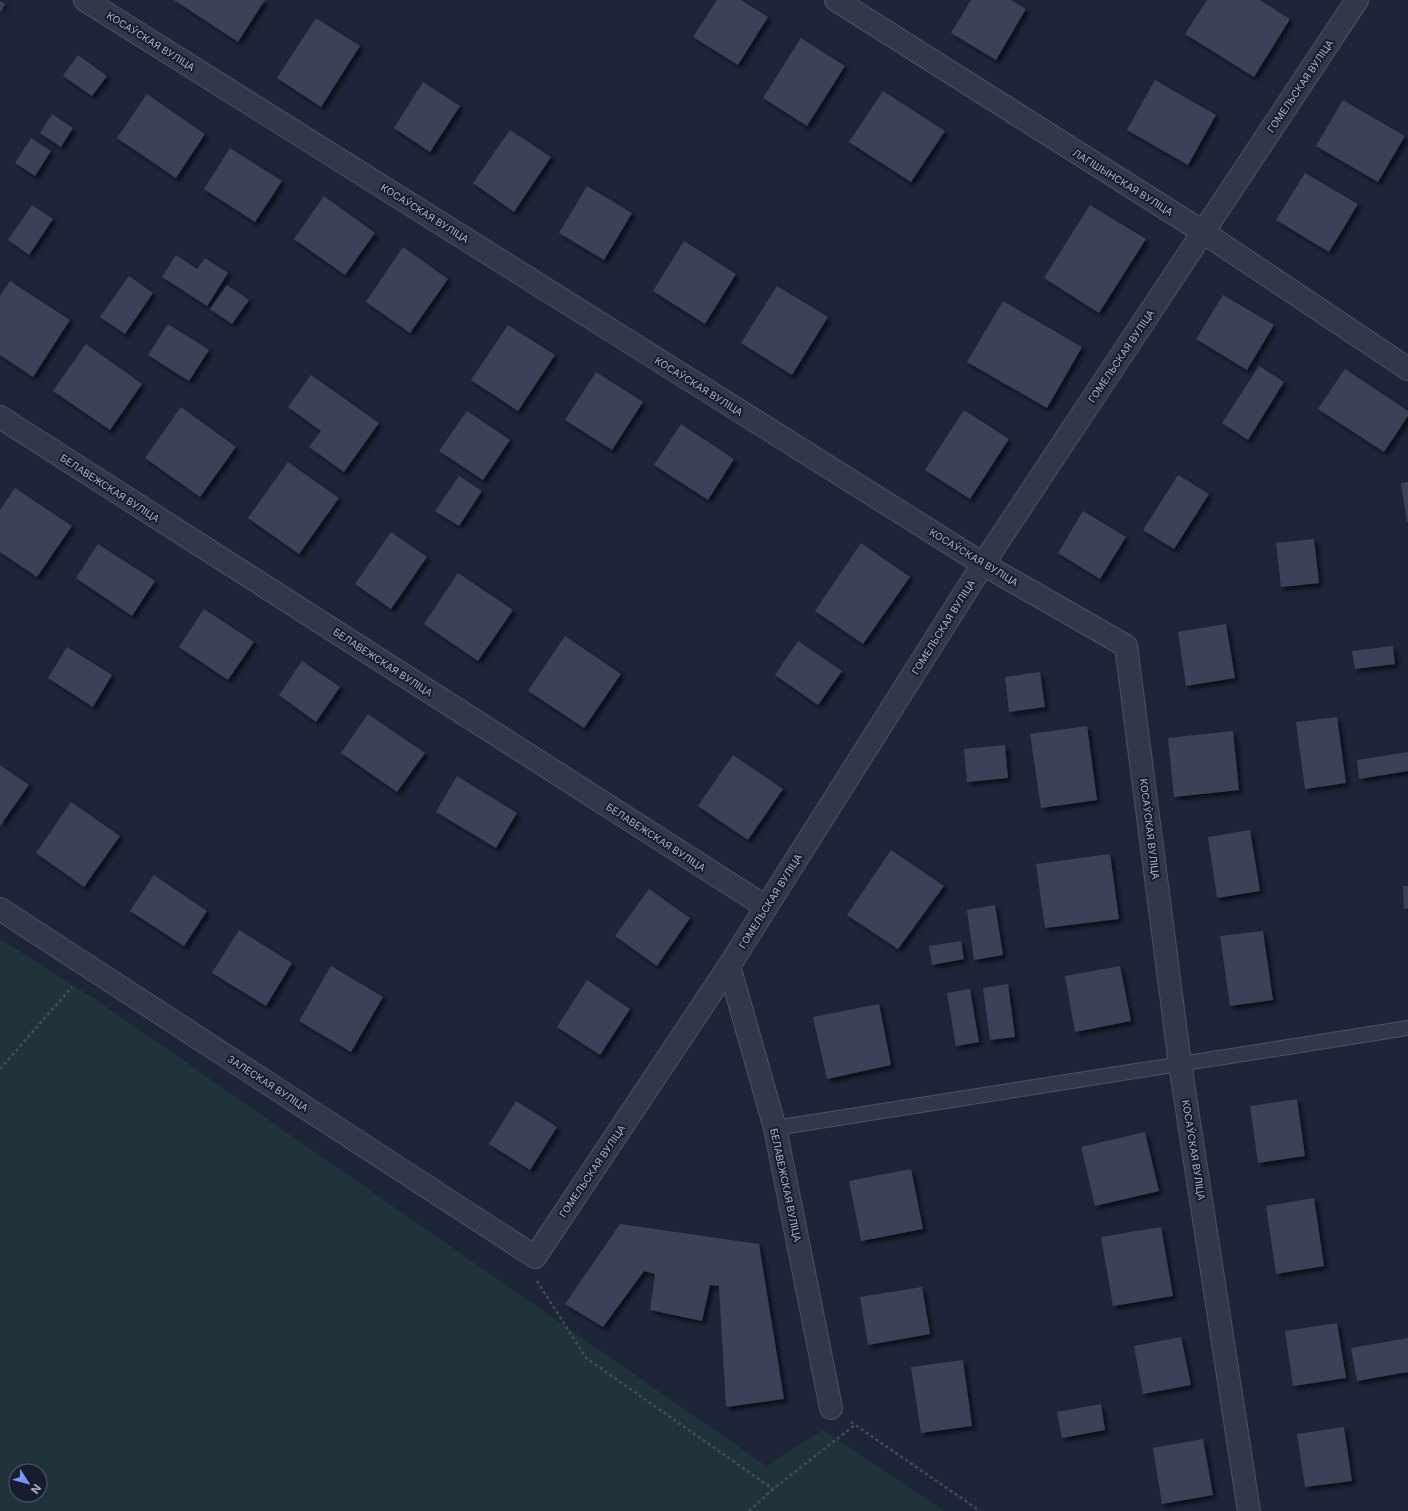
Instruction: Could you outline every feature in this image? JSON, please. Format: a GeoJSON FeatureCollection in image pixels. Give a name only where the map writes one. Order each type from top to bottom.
{"type":"FeatureCollection","features":[{"type":"Feature","properties":{"kind":"street","name":"КОСАЎСКАЯ ВУЛІЦА"},"geometry":{"type":"LineString","coordinates":[[85,0],[983,564],[1126,646],[1180,1064],[1249,1511]]}},
{"type":"Feature","properties":{"kind":"street","name":"ЛАГІШЫНСКАЯ ВУЛІЦА"},"geometry":{"type":"LineString","coordinates":[[836,0],[1203,232],[1408,368]]}},
{"type":"Feature","properties":{"kind":"street","name":"ГОМЕЛЬСКАЯ ВУЛІЦА"},"geometry":{"type":"LineString","coordinates":[[535,1257],[728,966],[983,564],[1357,0]]}},
{"type":"Feature","properties":{"kind":"street","name":"БЕЛАВЕЖСКАЯ ВУЛІЦА"},"geometry":{"type":"LineString","coordinates":[[0,417],[766,907]]}},
{"type":"Feature","properties":{"kind":"street","name":"ЗАЛЕСКАЯ ВУЛІЦА"},"geometry":{"type":"LineString","coordinates":[[0,909],[535,1257]]}},
{"type":"Feature","properties":{"kind":"street","name":"БЕЛАВЕЖСКАЯ ВУЛІЦА"},"geometry":{"type":"LineString","coordinates":[[728,966],[775,1128],[831,1408]]}},
{"type":"Feature","properties":{"kind":"lane"},"geometry":{"type":"LineString","coordinates":[[775,1128],[1408,1028]]}},
{"type":"Feature","properties":{"kind":"path"},"geometry":{"type":"LineString","coordinates":[[0,1069],[89,967]]}},
{"type":"Feature","properties":{"kind":"path"},"geometry":{"type":"LineString","coordinates":[[535,1257],[538,1283],[586,1358],[773,1489]]}},
{"type":"Feature","properties":{"kind":"path"},"geometry":{"type":"LineString","coordinates":[[831,1408],[980,1511]]}},
{"type":"Feature","properties":{"kind":"path"},"geometry":{"type":"LineString","coordinates":[[749,1511],[773,1489],[855,1425]]}},
{"type":"Feature","properties":{"kind":"shaded area"},"geometry":{"type":"Polygon","coordinates":[[[0,939],[95,999],[766,1466],[823,1430],[944,1511],[0,1511],[0,939]]]}},
{"type":"Feature","properties":{"kind":"building"},"geometry":{"type":"Polygon","coordinates":[[[174,0],[265,0],[238,42],[174,0]]]}},
{"type":"Feature","properties":{"kind":"building"},"geometry":{"type":"Polygon","coordinates":[[[717,0],[741,0],[768,17],[738,65],[693,37],[717,0]]]}},
{"type":"Feature","properties":{"kind":"building"},"geometry":{"type":"Polygon","coordinates":[[[971,0],[1011,0],[1026,9],[996,60],[951,33],[971,0]]]}},
{"type":"Feature","properties":{"kind":"building"},"geometry":{"type":"Polygon","coordinates":[[[1207,0],[1260,0],[1290,19],[1254,77],[1185,34],[1207,0]]]}},
{"type":"Feature","properties":{"kind":"building"},"geometry":{"type":"Polygon","coordinates":[[[0,1],[5,4],[0,12],[0,1]]]}},
{"type":"Feature","properties":{"kind":"building"},"geometry":{"type":"Polygon","coordinates":[[[316,18],[360,46],[321,107],[277,78],[316,18]]]}},
{"type":"Feature","properties":{"kind":"building"},"geometry":{"type":"Polygon","coordinates":[[[801,38],[845,66],[807,126],[763,98],[801,38]]]}},
{"type":"Feature","properties":{"kind":"building"},"geometry":{"type":"Polygon","coordinates":[[[78,55],[107,76],[92,96],[63,76],[78,55]]]}},
{"type":"Feature","properties":{"kind":"building"},"geometry":{"type":"Polygon","coordinates":[[[1155,80],[1216,115],[1188,165],[1127,130],[1155,80]]]}},
{"type":"Feature","properties":{"kind":"building"},"geometry":{"type":"Polygon","coordinates":[[[423,82],[460,106],[430,152],[394,128],[423,82]]]}},
{"type":"Feature","properties":{"kind":"building"},"geometry":{"type":"Polygon","coordinates":[[[883,91],[945,131],[911,182],[849,142],[883,91]]]}},
{"type":"Feature","properties":{"kind":"building"},"geometry":{"type":"Polygon","coordinates":[[[147,94],[205,134],[176,178],[117,138],[147,94]]]}},
{"type":"Feature","properties":{"kind":"building"},"geometry":{"type":"Polygon","coordinates":[[[1343,100],[1405,136],[1378,182],[1316,146],[1343,100]]]}},
{"type":"Feature","properties":{"kind":"building"},"geometry":{"type":"Polygon","coordinates":[[[52,114],[73,128],[61,147],[40,133],[52,114]]]}},
{"type":"Feature","properties":{"kind":"building"},"geometry":{"type":"Polygon","coordinates":[[[510,130],[551,157],[514,212],[473,183],[510,130]]]}},
{"type":"Feature","properties":{"kind":"building"},"geometry":{"type":"Polygon","coordinates":[[[31,138],[51,151],[35,176],[15,163],[31,138]]]}},
{"type":"Feature","properties":{"kind":"building"},"geometry":{"type":"Polygon","coordinates":[[[230,148],[282,181],[255,222],[204,189],[230,148]]]}},
{"type":"Feature","properties":{"kind":"building"},"geometry":{"type":"Polygon","coordinates":[[[1305,173],[1358,204],[1329,252],[1276,220],[1305,173]]]}},
{"type":"Feature","properties":{"kind":"building"},"geometry":{"type":"Polygon","coordinates":[[[587,186],[632,213],[604,260],[559,233],[587,186]]]}},
{"type":"Feature","properties":{"kind":"building"},"geometry":{"type":"Polygon","coordinates":[[[324,196],[375,233],[345,275],[294,239],[324,196]]]}},
{"type":"Feature","properties":{"kind":"building"},"geometry":{"type":"Polygon","coordinates":[[[32,205],[53,219],[29,255],[8,240],[32,205]]]}},
{"type":"Feature","properties":{"kind":"building"},"geometry":{"type":"Polygon","coordinates":[[[1090,205],[1146,239],[1099,313],[1044,278],[1090,205]]]}},
{"type":"Feature","properties":{"kind":"building"},"geometry":{"type":"Polygon","coordinates":[[[684,241],[736,274],[705,324],[653,291],[684,241]]]}},
{"type":"Feature","properties":{"kind":"building"},"geometry":{"type":"Polygon","coordinates":[[[403,247],[448,279],[410,333],[366,302],[403,247]]]}},
{"type":"Feature","properties":{"kind":"building"},"geometry":{"type":"Polygon","coordinates":[[[176,255],[197,269],[205,258],[228,273],[207,306],[162,277],[176,255]]]}},
{"type":"Feature","properties":{"kind":"building"},"geometry":{"type":"Polygon","coordinates":[[[129,276],[153,293],[125,334],[100,317],[129,276]]]}},
{"type":"Feature","properties":{"kind":"building"},"geometry":{"type":"Polygon","coordinates":[[[10,281],[70,320],[33,377],[0,355],[0,296],[10,281]]]}},
{"type":"Feature","properties":{"kind":"building"},"geometry":{"type":"Polygon","coordinates":[[[227,285],[249,300],[232,324],[210,309],[227,285]]]}},
{"type":"Feature","properties":{"kind":"building"},"geometry":{"type":"Polygon","coordinates":[[[777,286],[828,317],[792,375],[741,343],[777,286]]]}},
{"type":"Feature","properties":{"kind":"building"},"geometry":{"type":"Polygon","coordinates":[[[1223,295],[1274,325],[1247,370],[1196,339],[1223,295]]]}},
{"type":"Feature","properties":{"kind":"building"},"geometry":{"type":"Polygon","coordinates":[[[1003,301],[1082,347],[1047,408],[967,362],[1003,301]]]}},
{"type":"Feature","properties":{"kind":"building"},"geometry":{"type":"Polygon","coordinates":[[[168,324],[209,350],[189,381],[148,355],[168,324]]]}},
{"type":"Feature","properties":{"kind":"building"},"geometry":{"type":"Polygon","coordinates":[[[508,325],[555,355],[518,411],[471,380],[508,325]]]}},
{"type":"Feature","properties":{"kind":"building"},"geometry":{"type":"Polygon","coordinates":[[[86,344],[142,384],[110,430],[53,391],[86,344]]]}},
{"type":"Feature","properties":{"kind":"building"},"geometry":{"type":"Polygon","coordinates":[[[1259,366],[1284,382],[1248,440],[1222,423],[1259,366]]]}},
{"type":"Feature","properties":{"kind":"building"},"geometry":{"type":"Polygon","coordinates":[[[1345,369],[1408,411],[1408,416],[1384,452],[1318,409],[1345,369]]]}},
{"type":"Feature","properties":{"kind":"building"},"geometry":{"type":"Polygon","coordinates":[[[596,372],[643,402],[612,450],[565,420],[596,372]]]}},
{"type":"Feature","properties":{"kind":"building"},"geometry":{"type":"Polygon","coordinates":[[[311,375],[379,423],[344,472],[309,447],[321,431],[288,407],[311,375]]]}},
{"type":"Feature","properties":{"kind":"building"},"geometry":{"type":"Polygon","coordinates":[[[181,407],[236,447],[200,497],[145,458],[181,407]]]}},
{"type":"Feature","properties":{"kind":"building"},"geometry":{"type":"Polygon","coordinates":[[[964,410],[1009,439],[970,499],[925,470],[964,410]]]}},
{"type":"Feature","properties":{"kind":"building"},"geometry":{"type":"Polygon","coordinates":[[[467,411],[510,440],[483,480],[439,451],[467,411]]]}},
{"type":"Feature","properties":{"kind":"building"},"geometry":{"type":"Polygon","coordinates":[[[681,424],[734,459],[708,500],[654,465],[681,424]]]}},
{"type":"Feature","properties":{"kind":"building"},"geometry":{"type":"Polygon","coordinates":[[[288,462],[339,498],[299,554],[248,518],[288,462]]]}},
{"type":"Feature","properties":{"kind":"building"},"geometry":{"type":"Polygon","coordinates":[[[1178,475],[1209,494],[1174,549],[1143,530],[1178,475]]]}},
{"type":"Feature","properties":{"kind":"building"},"geometry":{"type":"Polygon","coordinates":[[[459,476],[482,491],[459,526],[435,511],[459,476]]]}},
{"type":"Feature","properties":{"kind":"building"},"geometry":{"type":"Polygon","coordinates":[[[1408,482],[1408,522],[1407,522],[1401,483],[1408,482]]]}},
{"type":"Feature","properties":{"kind":"building"},"geometry":{"type":"Polygon","coordinates":[[[15,488],[72,526],[37,577],[0,552],[0,510],[15,488]]]}},
{"type":"Feature","properties":{"kind":"building"},"geometry":{"type":"Polygon","coordinates":[[[1083,511],[1126,537],[1100,579],[1058,553],[1083,511]]]}},
{"type":"Feature","properties":{"kind":"building"},"geometry":{"type":"Polygon","coordinates":[[[391,532],[427,557],[391,609],[355,584],[391,532]]]}},
{"type":"Feature","properties":{"kind":"building"},"geometry":{"type":"Polygon","coordinates":[[[1314,539],[1319,583],[1281,587],[1276,543],[1314,539]]]}},
{"type":"Feature","properties":{"kind":"building"},"geometry":{"type":"Polygon","coordinates":[[[861,543],[910,577],[863,644],[815,611],[861,543]]]}},
{"type":"Feature","properties":{"kind":"building"},"geometry":{"type":"Polygon","coordinates":[[[98,544],[155,581],[132,616],[76,578],[98,544]]]}},
{"type":"Feature","properties":{"kind":"building"},"geometry":{"type":"Polygon","coordinates":[[[458,573],[513,610],[478,661],[424,624],[458,573]]]}},
{"type":"Feature","properties":{"kind":"building"},"geometry":{"type":"Polygon","coordinates":[[[204,609],[254,642],[228,680],[179,647],[204,609]]]}},
{"type":"Feature","properties":{"kind":"building"},"geometry":{"type":"Polygon","coordinates":[[[1226,624],[1235,678],[1186,686],[1178,632],[1226,624]]]}},
{"type":"Feature","properties":{"kind":"building"},"geometry":{"type":"Polygon","coordinates":[[[565,636],[621,674],[584,728],[528,691],[565,636]]]}},
{"type":"Feature","properties":{"kind":"building"},"geometry":{"type":"Polygon","coordinates":[[[798,641],[842,671],[818,705],[775,675],[798,641]]]}},
{"type":"Feature","properties":{"kind":"building"},"geometry":{"type":"Polygon","coordinates":[[[1393,646],[1395,664],[1355,669],[1352,651],[1393,646]]]}},
{"type":"Feature","properties":{"kind":"building"},"geometry":{"type":"Polygon","coordinates":[[[67,647],[112,675],[93,707],[48,678],[67,647]]]}},
{"type":"Feature","properties":{"kind":"building"},"geometry":{"type":"Polygon","coordinates":[[[302,661],[340,687],[316,722],[279,695],[302,661]]]}},
{"type":"Feature","properties":{"kind":"building"},"geometry":{"type":"Polygon","coordinates":[[[1040,672],[1045,707],[1009,712],[1005,677],[1040,672]]]}},
{"type":"Feature","properties":{"kind":"building"},"geometry":{"type":"Polygon","coordinates":[[[368,714],[425,753],[397,792],[341,753],[368,714]]]}},
{"type":"Feature","properties":{"kind":"building"},"geometry":{"type":"Polygon","coordinates":[[[1337,717],[1346,783],[1305,789],[1296,722],[1337,717]]]}},
{"type":"Feature","properties":{"kind":"building"},"geometry":{"type":"Polygon","coordinates":[[[1087,726],[1097,800],[1041,808],[1030,734],[1087,726]]]}},
{"type":"Feature","properties":{"kind":"building"},"geometry":{"type":"Polygon","coordinates":[[[1233,731],[1239,790],[1174,797],[1168,738],[1233,731]]]}},
{"type":"Feature","properties":{"kind":"building"},"geometry":{"type":"Polygon","coordinates":[[[1005,745],[1008,778],[967,782],[964,749],[1005,745]]]}},
{"type":"Feature","properties":{"kind":"building"},"geometry":{"type":"Polygon","coordinates":[[[1408,752],[1408,771],[1359,779],[1357,760],[1408,752]]]}},
{"type":"Feature","properties":{"kind":"building"},"geometry":{"type":"Polygon","coordinates":[[[733,755],[783,789],[748,840],[698,806],[733,755]]]}},
{"type":"Feature","properties":{"kind":"building"},"geometry":{"type":"Polygon","coordinates":[[[0,765],[29,785],[0,826],[0,765]]]}},
{"type":"Feature","properties":{"kind":"building"},"geometry":{"type":"Polygon","coordinates":[[[457,776],[517,813],[496,848],[436,812],[457,776]]]}},
{"type":"Feature","properties":{"kind":"building"},"geometry":{"type":"Polygon","coordinates":[[[71,802],[120,836],[84,887],[36,853],[71,802]]]}},
{"type":"Feature","properties":{"kind":"building"},"geometry":{"type":"Polygon","coordinates":[[[1250,830],[1260,891],[1217,898],[1208,837],[1250,830]]]}},
{"type":"Feature","properties":{"kind":"building"},"geometry":{"type":"Polygon","coordinates":[[[891,850],[944,886],[898,949],[847,915],[891,850]]]}},
{"type":"Feature","properties":{"kind":"building"},"geometry":{"type":"Polygon","coordinates":[[[1110,854],[1119,919],[1045,928],[1036,864],[1110,854]]]}},
{"type":"Feature","properties":{"kind":"building"},"geometry":{"type":"Polygon","coordinates":[[[154,875],[207,911],[184,946],[130,911],[154,875]]]}},
{"type":"Feature","properties":{"kind":"building"},"geometry":{"type":"Polygon","coordinates":[[[1403,886],[1408,886],[1408,909],[1404,909],[1403,886]]]}},
{"type":"Feature","properties":{"kind":"building"},"geometry":{"type":"Polygon","coordinates":[[[649,889],[690,918],[657,966],[615,936],[649,889]]]}},
{"type":"Feature","properties":{"kind":"building"},"geometry":{"type":"Polygon","coordinates":[[[995,905],[1003,955],[974,960],[967,910],[995,905]]]}},
{"type":"Feature","properties":{"kind":"building"},"geometry":{"type":"Polygon","coordinates":[[[239,930],[292,963],[266,1006],[212,973],[239,930]]]}},
{"type":"Feature","properties":{"kind":"building"},"geometry":{"type":"Polygon","coordinates":[[[1263,931],[1273,1000],[1230,1006],[1220,936],[1263,931]]]}},
{"type":"Feature","properties":{"kind":"building"},"geometry":{"type":"Polygon","coordinates":[[[961,941],[964,959],[932,965],[929,946],[961,941]]]}},
{"type":"Feature","properties":{"kind":"building"},"geometry":{"type":"Polygon","coordinates":[[[331,966],[383,997],[351,1052],[299,1021],[331,966]]]}},
{"type":"Feature","properties":{"kind":"building"},"geometry":{"type":"Polygon","coordinates":[[[1120,966],[1131,1021],[1075,1032],[1065,976],[1120,966]]]}},
{"type":"Feature","properties":{"kind":"building"},"geometry":{"type":"Polygon","coordinates":[[[587,980],[630,1009],[600,1055],[557,1027],[587,980]]]}},
{"type":"Feature","properties":{"kind":"building"},"geometry":{"type":"Polygon","coordinates":[[[1008,984],[1015,1037],[990,1040],[983,988],[1008,984]]]}},
{"type":"Feature","properties":{"kind":"building"},"geometry":{"type":"Polygon","coordinates":[[[970,989],[979,1042],[956,1046],[947,993],[970,989]]]}},
{"type":"Feature","properties":{"kind":"building"},"geometry":{"type":"Polygon","coordinates":[[[879,1004],[891,1065],[827,1079],[813,1017],[879,1004]]]}},
{"type":"Feature","properties":{"kind":"building"},"geometry":{"type":"Polygon","coordinates":[[[1297,1099],[1305,1156],[1258,1163],[1250,1106],[1297,1099]]]}},
{"type":"Feature","properties":{"kind":"building"},"geometry":{"type":"Polygon","coordinates":[[[516,1101],[557,1127],[530,1170],[489,1144],[516,1101]]]}},
{"type":"Feature","properties":{"kind":"building"},"geometry":{"type":"Polygon","coordinates":[[[1145,1132],[1159,1191],[1095,1206],[1081,1147],[1145,1132]]]}},
{"type":"Feature","properties":{"kind":"building"},"geometry":{"type":"Polygon","coordinates":[[[911,1169],[923,1229],[861,1241],[849,1181],[911,1169]]]}},
{"type":"Feature","properties":{"kind":"building"},"geometry":{"type":"Polygon","coordinates":[[[1314,1198],[1324,1266],[1276,1274],[1266,1206],[1314,1198]]]}},
{"type":"Feature","properties":{"kind":"building"},"geometry":{"type":"Polygon","coordinates":[[[620,1224],[759,1244],[784,1399],[726,1407],[719,1286],[710,1285],[702,1321],[650,1310],[655,1274],[644,1271],[603,1327],[565,1304],[620,1224]]]}},
{"type":"Feature","properties":{"kind":"building"},"geometry":{"type":"Polygon","coordinates":[[[1161,1227],[1173,1296],[1113,1306],[1101,1237],[1161,1227]]]}},
{"type":"Feature","properties":{"kind":"building"},"geometry":{"type":"Polygon","coordinates":[[[922,1287],[930,1334],[868,1345],[860,1297],[922,1287]]]}},
{"type":"Feature","properties":{"kind":"building"},"geometry":{"type":"Polygon","coordinates":[[[1337,1323],[1346,1378],[1293,1386],[1285,1331],[1337,1323]]]}},
{"type":"Feature","properties":{"kind":"building"},"geometry":{"type":"Polygon","coordinates":[[[1181,1337],[1191,1385],[1143,1394],[1134,1346],[1181,1337]]]}},
{"type":"Feature","properties":{"kind":"building"},"geometry":{"type":"Polygon","coordinates":[[[1408,1338],[1408,1372],[1357,1381],[1351,1348],[1408,1338]]]}},
{"type":"Feature","properties":{"kind":"building"},"geometry":{"type":"Polygon","coordinates":[[[963,1360],[972,1426],[921,1433],[911,1367],[963,1360]]]}},
{"type":"Feature","properties":{"kind":"building"},"geometry":{"type":"Polygon","coordinates":[[[1101,1404],[1105,1430],[1062,1438],[1057,1412],[1101,1404]]]}},
{"type":"Feature","properties":{"kind":"building"},"geometry":{"type":"Polygon","coordinates":[[[1344,1427],[1352,1481],[1305,1487],[1297,1434],[1344,1427]]]}},
{"type":"Feature","properties":{"kind":"building"},"geometry":{"type":"Polygon","coordinates":[[[1203,1439],[1213,1495],[1162,1504],[1153,1448],[1203,1439]]]}}]}
